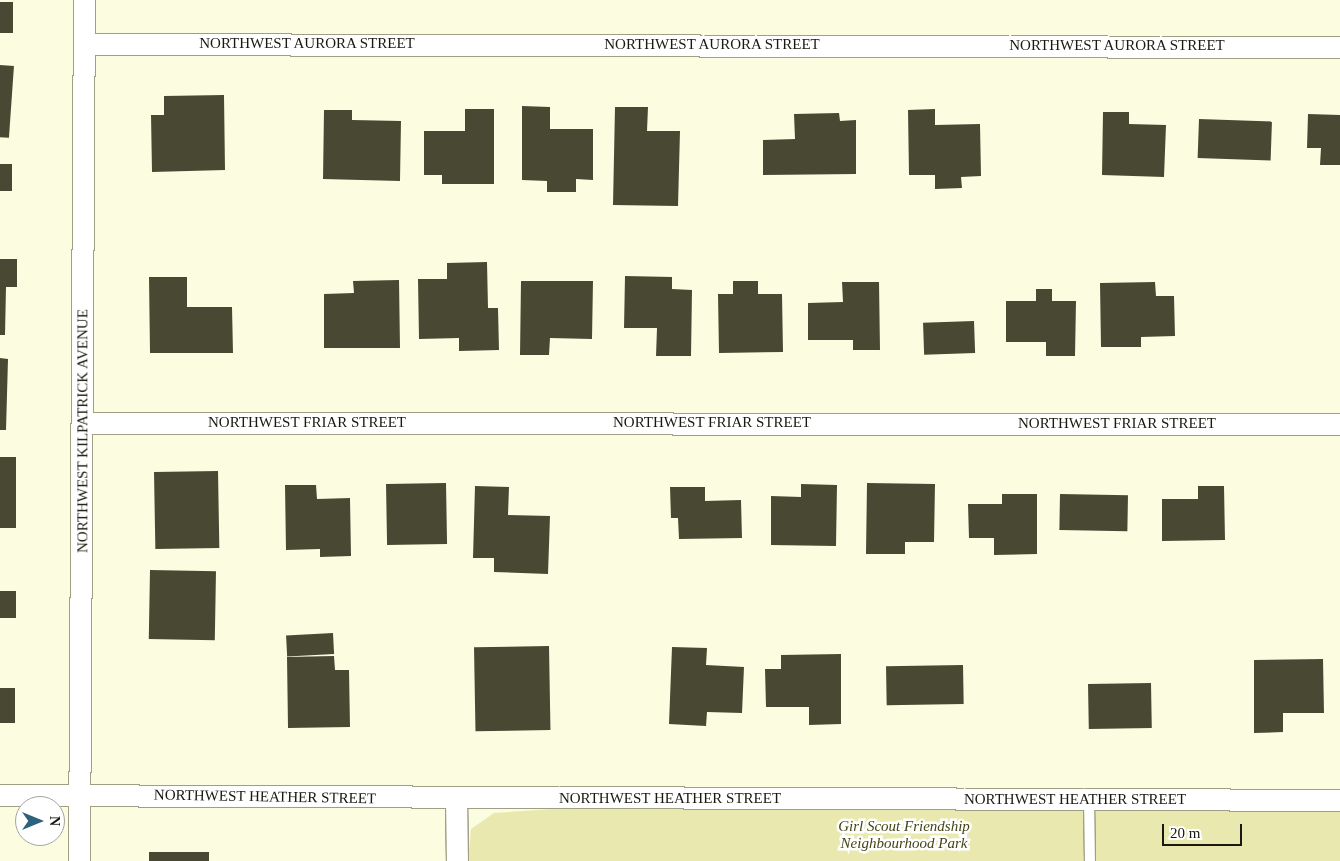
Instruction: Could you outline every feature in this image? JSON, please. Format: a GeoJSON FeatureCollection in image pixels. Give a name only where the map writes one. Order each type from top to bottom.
{"type":"FeatureCollection","features":[{"type":"Feature","properties":{"kind":"street","name":"NORTHWEST KILPATRICK AVENUE"},"geometry":{"type":"LineString","coordinates":[[79,861],[78,795],[84,423],[84,0]]}},
{"type":"Feature","properties":{"kind":"street","name":"NORTHWEST AURORA STREET"},"geometry":{"type":"LineString","coordinates":[[84,44],[1340,47]]}},
{"type":"Feature","properties":{"kind":"street","name":"NORTHWEST FRIAR STREET"},"geometry":{"type":"LineString","coordinates":[[84,423],[1340,424]]}},
{"type":"Feature","properties":{"kind":"street","name":"NORTHWEST HEATHER STREET"},"geometry":{"type":"LineString","coordinates":[[0,795],[456,799],[1340,800]]}},
{"type":"Feature","properties":{"kind":"street"},"geometry":{"type":"LineString","coordinates":[[456,799],[457,861]]}},
{"type":"Feature","properties":{"kind":"lane"},"geometry":{"type":"LineString","coordinates":[[1089,800],[1090,861]]}},
{"type":"Feature","properties":{"kind":"green space","name":"Girl Scout Friendship Neighbourhood Park"},"geometry":{"type":"Polygon","coordinates":[[[568,808],[1340,810],[1340,861],[468,861],[471,829],[494,813],[568,808]]]}},
{"type":"Feature","properties":{"kind":"building"},"geometry":{"type":"Polygon","coordinates":[[[0,2],[13,2],[13,33],[0,33],[0,2]]]}},
{"type":"Feature","properties":{"kind":"building"},"geometry":{"type":"Polygon","coordinates":[[[0,65],[14,66],[9,138],[0,137],[0,65]]]}},
{"type":"Feature","properties":{"kind":"building"},"geometry":{"type":"Polygon","coordinates":[[[224,95],[225,170],[152,172],[151,115],[164,115],[164,96],[224,95]]]}},
{"type":"Feature","properties":{"kind":"building"},"geometry":{"type":"Polygon","coordinates":[[[522,106],[550,107],[550,129],[593,129],[593,180],[576,179],[576,192],[547,192],[547,181],[522,180],[522,106]]]}},
{"type":"Feature","properties":{"kind":"building"},"geometry":{"type":"Polygon","coordinates":[[[615,107],[648,107],[647,131],[680,131],[678,206],[613,205],[615,107]]]}},
{"type":"Feature","properties":{"kind":"building"},"geometry":{"type":"Polygon","coordinates":[[[465,109],[494,109],[494,184],[442,184],[442,175],[424,175],[424,131],[465,131],[465,109]]]}},
{"type":"Feature","properties":{"kind":"building"},"geometry":{"type":"Polygon","coordinates":[[[935,109],[935,125],[980,124],[981,176],[961,177],[962,188],[935,189],[935,175],[909,175],[908,110],[935,109]]]}},
{"type":"Feature","properties":{"kind":"building"},"geometry":{"type":"Polygon","coordinates":[[[324,110],[352,110],[352,120],[401,121],[400,181],[323,179],[324,110]]]}},
{"type":"Feature","properties":{"kind":"building"},"geometry":{"type":"Polygon","coordinates":[[[1103,112],[1129,112],[1129,124],[1166,125],[1164,177],[1102,175],[1103,112]]]}},
{"type":"Feature","properties":{"kind":"building"},"geometry":{"type":"Polygon","coordinates":[[[839,113],[840,121],[856,120],[856,174],[763,175],[763,140],[795,139],[794,114],[839,113]]]}},
{"type":"Feature","properties":{"kind":"building"},"geometry":{"type":"Polygon","coordinates":[[[1308,114],[1340,115],[1340,165],[1320,165],[1321,148],[1307,148],[1308,114]]]}},
{"type":"Feature","properties":{"kind":"building"},"geometry":{"type":"Polygon","coordinates":[[[1199,119],[1272,122],[1271,161],[1198,158],[1199,119]]]}},
{"type":"Feature","properties":{"kind":"building"},"geometry":{"type":"Polygon","coordinates":[[[0,164],[12,164],[12,191],[0,191],[0,164]]]}},
{"type":"Feature","properties":{"kind":"building"},"geometry":{"type":"Polygon","coordinates":[[[0,259],[17,259],[17,287],[6,287],[5,335],[0,335],[0,259]]]}},
{"type":"Feature","properties":{"kind":"building"},"geometry":{"type":"Polygon","coordinates":[[[487,262],[488,308],[498,308],[499,350],[459,351],[459,338],[419,339],[418,279],[447,279],[447,263],[487,262]]]}},
{"type":"Feature","properties":{"kind":"building"},"geometry":{"type":"Polygon","coordinates":[[[625,276],[672,277],[672,289],[692,290],[691,356],[656,356],[657,328],[624,328],[625,276]]]}},
{"type":"Feature","properties":{"kind":"building"},"geometry":{"type":"Polygon","coordinates":[[[149,277],[187,277],[187,307],[232,307],[233,353],[150,353],[149,277]]]}},
{"type":"Feature","properties":{"kind":"building"},"geometry":{"type":"Polygon","coordinates":[[[399,280],[400,348],[324,348],[324,294],[354,293],[353,281],[399,280]]]}},
{"type":"Feature","properties":{"kind":"building"},"geometry":{"type":"Polygon","coordinates":[[[521,281],[593,281],[592,339],[550,338],[549,355],[520,355],[521,281]]]}},
{"type":"Feature","properties":{"kind":"building"},"geometry":{"type":"Polygon","coordinates":[[[733,281],[758,281],[758,294],[782,294],[783,352],[719,353],[718,294],[733,294],[733,281]]]}},
{"type":"Feature","properties":{"kind":"building"},"geometry":{"type":"Polygon","coordinates":[[[842,282],[879,282],[880,350],[853,350],[853,340],[808,340],[808,303],[843,302],[842,282]]]}},
{"type":"Feature","properties":{"kind":"building"},"geometry":{"type":"Polygon","coordinates":[[[1155,282],[1156,296],[1174,296],[1175,336],[1141,337],[1141,347],[1101,347],[1100,283],[1155,282]]]}},
{"type":"Feature","properties":{"kind":"building"},"geometry":{"type":"Polygon","coordinates":[[[1036,289],[1052,289],[1052,301],[1076,301],[1075,356],[1046,356],[1046,342],[1006,342],[1006,301],[1036,301],[1036,289]]]}},
{"type":"Feature","properties":{"kind":"building"},"geometry":{"type":"Polygon","coordinates":[[[974,321],[975,353],[924,355],[923,323],[974,321]]]}},
{"type":"Feature","properties":{"kind":"building"},"geometry":{"type":"Polygon","coordinates":[[[0,358],[8,359],[6,430],[0,430],[0,358]]]}},
{"type":"Feature","properties":{"kind":"building"},"geometry":{"type":"Polygon","coordinates":[[[0,457],[16,457],[16,528],[0,528],[0,457]]]}},
{"type":"Feature","properties":{"kind":"building"},"geometry":{"type":"Polygon","coordinates":[[[218,471],[219,548],[155,549],[154,472],[218,471]]]}},
{"type":"Feature","properties":{"kind":"building"},"geometry":{"type":"Polygon","coordinates":[[[446,483],[447,544],[387,545],[386,484],[446,483]]]}},
{"type":"Feature","properties":{"kind":"building"},"geometry":{"type":"Polygon","coordinates":[[[867,483],[935,484],[934,542],[905,542],[905,554],[866,554],[867,483]]]}},
{"type":"Feature","properties":{"kind":"building"},"geometry":{"type":"Polygon","coordinates":[[[801,484],[837,485],[836,546],[771,545],[771,496],[801,497],[801,484]]]}},
{"type":"Feature","properties":{"kind":"building"},"geometry":{"type":"Polygon","coordinates":[[[285,485],[316,485],[317,499],[350,498],[351,556],[320,557],[320,549],[286,550],[285,485]]]}},
{"type":"Feature","properties":{"kind":"building"},"geometry":{"type":"Polygon","coordinates":[[[475,486],[509,487],[508,515],[550,516],[548,574],[494,572],[494,558],[473,558],[475,486]]]}},
{"type":"Feature","properties":{"kind":"building"},"geometry":{"type":"Polygon","coordinates":[[[1198,486],[1224,486],[1225,540],[1162,541],[1162,499],[1198,499],[1198,486]]]}},
{"type":"Feature","properties":{"kind":"building"},"geometry":{"type":"Polygon","coordinates":[[[670,487],[705,487],[705,501],[741,500],[742,538],[679,539],[678,518],[671,518],[670,487]]]}},
{"type":"Feature","properties":{"kind":"building"},"geometry":{"type":"Polygon","coordinates":[[[1002,494],[1037,494],[1037,554],[994,555],[994,538],[969,538],[968,504],[1002,504],[1002,494]]]}},
{"type":"Feature","properties":{"kind":"building"},"geometry":{"type":"Polygon","coordinates":[[[1060,494],[1128,495],[1127,531],[1059,530],[1060,494]]]}},
{"type":"Feature","properties":{"kind":"building"},"geometry":{"type":"Polygon","coordinates":[[[150,570],[216,571],[215,640],[149,639],[150,570]]]}},
{"type":"Feature","properties":{"kind":"building"},"geometry":{"type":"Polygon","coordinates":[[[0,591],[16,591],[16,618],[0,618],[0,591]]]}},
{"type":"Feature","properties":{"kind":"building"},"geometry":{"type":"Polygon","coordinates":[[[333,633],[334,654],[287,656],[286,635],[333,633]]]}},
{"type":"Feature","properties":{"kind":"building"},"geometry":{"type":"Polygon","coordinates":[[[549,646],[550,730],[475,731],[474,647],[549,646]]]}},
{"type":"Feature","properties":{"kind":"building"},"geometry":{"type":"Polygon","coordinates":[[[672,647],[707,648],[706,665],[744,667],[742,713],[707,712],[706,726],[669,724],[672,647]]]}},
{"type":"Feature","properties":{"kind":"building"},"geometry":{"type":"Polygon","coordinates":[[[841,654],[841,724],[809,725],[809,707],[766,707],[765,669],[781,669],[781,655],[841,654]]]}},
{"type":"Feature","properties":{"kind":"building"},"geometry":{"type":"Polygon","coordinates":[[[334,656],[335,670],[349,670],[350,727],[288,728],[287,657],[334,656]]]}},
{"type":"Feature","properties":{"kind":"building"},"geometry":{"type":"Polygon","coordinates":[[[1323,659],[1324,713],[1283,713],[1283,732],[1254,733],[1254,660],[1323,659]]]}},
{"type":"Feature","properties":{"kind":"building"},"geometry":{"type":"Polygon","coordinates":[[[963,665],[964,704],[887,705],[886,666],[963,665]]]}},
{"type":"Feature","properties":{"kind":"building"},"geometry":{"type":"Polygon","coordinates":[[[1151,683],[1152,728],[1089,729],[1088,684],[1151,683]]]}},
{"type":"Feature","properties":{"kind":"building"},"geometry":{"type":"Polygon","coordinates":[[[0,688],[15,688],[15,723],[0,723],[0,688]]]}},
{"type":"Feature","properties":{"kind":"building"},"geometry":{"type":"Polygon","coordinates":[[[149,852],[209,852],[209,861],[149,861],[149,852]]]}}]}
